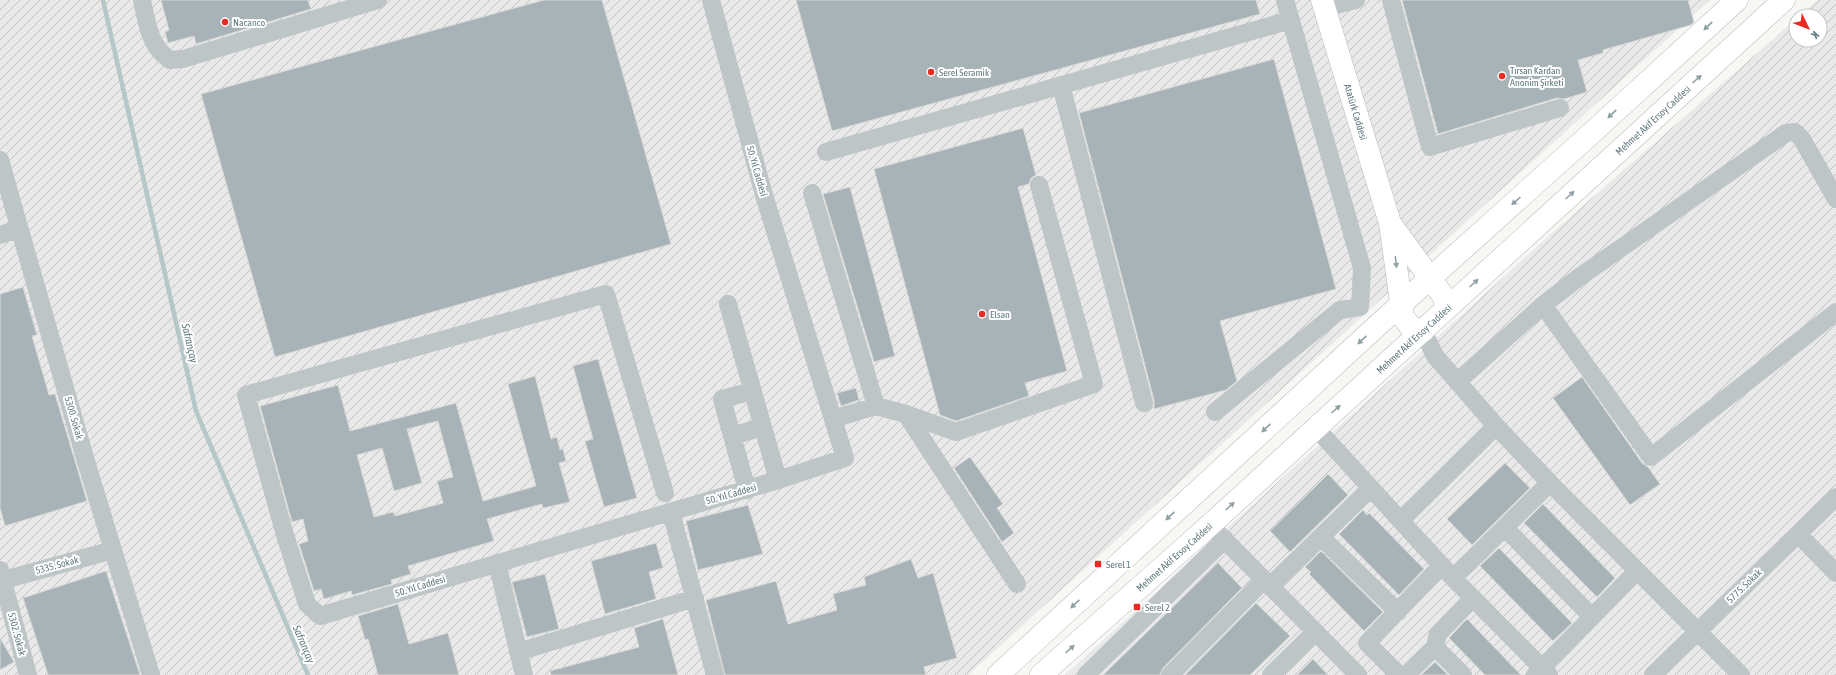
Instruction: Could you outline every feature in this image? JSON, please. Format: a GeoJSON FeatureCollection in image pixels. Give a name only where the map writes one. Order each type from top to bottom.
{"type":"FeatureCollection","features":[{"type":"Feature","properties":{"kind":"main road"},"geometry":{"type":"LineString","coordinates":[[998,675],[1378,325],[1737,0]]}},
{"type":"Feature","properties":{"kind":"main road","name":"Mehmet Akif Ersoy Caddesi"},"geometry":{"type":"LineString","coordinates":[[1041,675],[1217,532],[1316,428],[1784,0]]}},
{"type":"Feature","properties":{"kind":"main road","name":"Atatürk Caddesi"},"geometry":{"type":"LineString","coordinates":[[1323,4],[1390,224]]}},
{"type":"Feature","properties":{"kind":"main road"},"geometry":{"type":"LineString","coordinates":[[1390,224],[1444,297],[1446,309]]}},
{"type":"Feature","properties":{"kind":"main road"},"geometry":{"type":"LineString","coordinates":[[1390,224],[1403,317],[1410,326],[1422,331]]}},
{"type":"Feature","properties":{"kind":"street"},"geometry":{"type":"LineString","coordinates":[[142,0],[154,44],[161,54],[170,60],[183,59],[378,0]]}},
{"type":"Feature","properties":{"kind":"street","name":"50. Yıl Caddesi"},"geometry":{"type":"LineString","coordinates":[[665,493],[606,294],[246,395],[285,535],[307,604],[320,616],[747,490],[845,458],[764,195],[711,0]]}},
{"type":"Feature","properties":{"kind":"street"},"geometry":{"type":"LineString","coordinates":[[1285,0],[1362,268],[1360,307],[1378,325]]}},
{"type":"Feature","properties":{"kind":"street"},"geometry":{"type":"LineString","coordinates":[[1323,4],[1356,0]]}},
{"type":"Feature","properties":{"kind":"street"},"geometry":{"type":"LineString","coordinates":[[1390,0],[1430,147],[1560,108]]}},
{"type":"Feature","properties":{"kind":"street"},"geometry":{"type":"LineString","coordinates":[[826,152],[1291,20]]}},
{"type":"Feature","properties":{"kind":"street"},"geometry":{"type":"LineString","coordinates":[[1061,85],[1144,404]]}},
{"type":"Feature","properties":{"kind":"street"},"geometry":{"type":"LineString","coordinates":[[1457,382],[1543,305],[1578,278],[1786,133],[1795,132],[1802,138],[1836,198]]}},
{"type":"Feature","properties":{"kind":"street","name":"5300. Sokak"},"geometry":{"type":"LineString","coordinates":[[0,160],[113,550],[151,675]]}},
{"type":"Feature","properties":{"kind":"street"},"geometry":{"type":"LineString","coordinates":[[833,419],[876,406],[906,414],[956,432],[1094,384],[1039,185]]}},
{"type":"Feature","properties":{"kind":"street"},"geometry":{"type":"LineString","coordinates":[[812,193],[876,406]]}},
{"type":"Feature","properties":{"kind":"street"},"geometry":{"type":"LineString","coordinates":[[0,235],[19,229]]}},
{"type":"Feature","properties":{"kind":"street"},"geometry":{"type":"LineString","coordinates":[[728,304],[778,480]]}},
{"type":"Feature","properties":{"kind":"street"},"geometry":{"type":"LineString","coordinates":[[1543,305],[1651,457],[1836,312]]}},
{"type":"Feature","properties":{"kind":"street"},"geometry":{"type":"LineString","coordinates":[[1215,412],[1340,310],[1360,307]]}},
{"type":"Feature","properties":{"kind":"street"},"geometry":{"type":"LineString","coordinates":[[1422,331],[1435,356],[1496,426],[1550,483],[1741,675]]}},
{"type":"Feature","properties":{"kind":"street"},"geometry":{"type":"LineString","coordinates":[[747,490],[722,398],[752,391]]}},
{"type":"Feature","properties":{"kind":"street"},"geometry":{"type":"LineString","coordinates":[[906,414],[1017,584]]}},
{"type":"Feature","properties":{"kind":"street"},"geometry":{"type":"LineString","coordinates":[[1402,520],[1496,426]]}},
{"type":"Feature","properties":{"kind":"street"},"geometry":{"type":"LineString","coordinates":[[732,436],[763,427]]}},
{"type":"Feature","properties":{"kind":"street"},"geometry":{"type":"LineString","coordinates":[[1316,428],[1542,673],[1592,617],[1637,571]]}},
{"type":"Feature","properties":{"kind":"street"},"geometry":{"type":"LineString","coordinates":[[1398,675],[1367,643],[1398,612],[1448,571],[1505,528],[1550,483]]}},
{"type":"Feature","properties":{"kind":"street"},"geometry":{"type":"LineString","coordinates":[[1170,675],[1267,583],[1321,537],[1371,488]]}},
{"type":"Feature","properties":{"kind":"street","name":"5775. Sokak"},"geometry":{"type":"LineString","coordinates":[[1653,675],[1836,497]]}},
{"type":"Feature","properties":{"kind":"street"},"geometry":{"type":"LineString","coordinates":[[670,512],[716,675]]}},
{"type":"Feature","properties":{"kind":"street"},"geometry":{"type":"LineString","coordinates":[[1505,528],[1592,617]]}},
{"type":"Feature","properties":{"kind":"street"},"geometry":{"type":"LineString","coordinates":[[1086,675],[1217,532],[1358,675]]}},
{"type":"Feature","properties":{"kind":"street"},"geometry":{"type":"LineString","coordinates":[[1798,534],[1836,573]]}},
{"type":"Feature","properties":{"kind":"street"},"geometry":{"type":"LineString","coordinates":[[1321,537],[1398,612]]}},
{"type":"Feature","properties":{"kind":"street","name":"5335. Sokak"},"geometry":{"type":"LineString","coordinates":[[1,577],[113,550]]}},
{"type":"Feature","properties":{"kind":"street"},"geometry":{"type":"LineString","coordinates":[[497,563],[524,675]]}},
{"type":"Feature","properties":{"kind":"street","name":"5302. Sokak"},"geometry":{"type":"LineString","coordinates":[[1,577],[28,675]]}},
{"type":"Feature","properties":{"kind":"street"},"geometry":{"type":"LineString","coordinates":[[518,652],[695,598]]}},
{"type":"Feature","properties":{"kind":"street"},"geometry":{"type":"LineString","coordinates":[[1406,675],[1435,648],[1438,634],[1473,598]]}},
{"type":"Feature","properties":{"kind":"street"},"geometry":{"type":"LineString","coordinates":[[1271,675],[1315,632]]}},
{"type":"Feature","properties":{"kind":"street"},"geometry":{"type":"LineString","coordinates":[[1435,648],[1462,675]]}},
{"type":"Feature","properties":{"kind":"shaded area"},"geometry":{"type":"Polygon","coordinates":[[[0,0],[1710,0],[968,675],[0,675],[0,0]]]}},
{"type":"Feature","properties":{"kind":"shaded area"},"geometry":{"type":"Polygon","coordinates":[[[1817,0],[1836,0],[1836,675],[1065,675],[1552,233],[1788,26],[1788,48],[1828,48],[1828,8],[1808,8],[1817,0]]]}},
{"type":"Feature","properties":{"kind":"building","name":"Nacanco"},"geometry":{"type":"Polygon","coordinates":[[[161,0],[308,0],[311,9],[196,44],[194,36],[168,43],[165,32],[169,30],[161,0]]]}},
{"type":"Feature","properties":{"kind":"building"},"geometry":{"type":"Polygon","coordinates":[[[544,0],[602,0],[671,244],[275,357],[201,94],[544,0]]]}},
{"type":"Feature","properties":{"kind":"building","name":"Serel Seramik"},"geometry":{"type":"Polygon","coordinates":[[[796,0],[1256,0],[1260,14],[832,131],[796,0]]]}},
{"type":"Feature","properties":{"kind":"building","name":"Tırsan Kardan Anonim Şirketi"},"geometry":{"type":"Polygon","coordinates":[[[1402,0],[1688,0],[1694,22],[1691,25],[1603,50],[1603,53],[1578,60],[1587,92],[1564,99],[1557,98],[1438,134],[1402,0]]]}},
{"type":"Feature","properties":{"kind":"building"},"geometry":{"type":"Polygon","coordinates":[[[1274,59],[1336,289],[1220,321],[1237,381],[1226,390],[1154,409],[1154,400],[1079,113],[1274,59]]]}},
{"type":"Feature","properties":{"kind":"building","name":"Elsan"},"geometry":{"type":"Polygon","coordinates":[[[1023,128],[1036,175],[1031,178],[1029,184],[1018,187],[1067,371],[1025,383],[1029,396],[956,421],[940,415],[874,169],[1023,128]]]}},
{"type":"Feature","properties":{"kind":"building"},"geometry":{"type":"Polygon","coordinates":[[[850,187],[895,356],[874,362],[823,194],[850,187]]]}},
{"type":"Feature","properties":{"kind":"building"},"geometry":{"type":"Polygon","coordinates":[[[23,287],[37,335],[32,336],[49,395],[55,394],[87,501],[5,526],[0,508],[0,294],[23,287]]]}},
{"type":"Feature","properties":{"kind":"building"},"geometry":{"type":"Polygon","coordinates":[[[598,359],[637,498],[604,507],[585,441],[593,439],[573,366],[598,359]]]}},
{"type":"Feature","properties":{"kind":"building"},"geometry":{"type":"Polygon","coordinates":[[[535,376],[551,439],[557,437],[560,450],[563,449],[566,461],[559,463],[570,502],[543,508],[542,504],[487,519],[494,541],[408,566],[411,574],[391,580],[392,584],[352,595],[351,591],[324,599],[321,589],[314,591],[299,544],[308,541],[303,519],[292,522],[260,406],[338,385],[350,431],[456,403],[483,501],[536,486],[508,384],[535,376]],[[438,421],[407,429],[422,483],[394,491],[382,448],[357,455],[374,517],[393,512],[395,516],[443,503],[437,481],[453,477],[438,421]]]}},
{"type":"Feature","properties":{"kind":"building"},"geometry":{"type":"Polygon","coordinates":[[[1582,377],[1642,463],[1648,467],[1660,484],[1630,505],[1553,398],[1582,377]]]}},
{"type":"Feature","properties":{"kind":"building"},"geometry":{"type":"Polygon","coordinates":[[[856,388],[859,400],[841,406],[837,393],[856,388]]]}},
{"type":"Feature","properties":{"kind":"building"},"geometry":{"type":"Polygon","coordinates":[[[970,457],[1003,504],[997,508],[1014,533],[1002,542],[954,468],[970,457]]]}},
{"type":"Feature","properties":{"kind":"building"},"geometry":{"type":"Polygon","coordinates":[[[1505,463],[1530,488],[1472,545],[1447,519],[1505,463]]]}},
{"type":"Feature","properties":{"kind":"building"},"geometry":{"type":"Polygon","coordinates":[[[1328,474],[1348,495],[1290,552],[1270,531],[1328,474]]]}},
{"type":"Feature","properties":{"kind":"building"},"geometry":{"type":"Polygon","coordinates":[[[1543,504],[1615,578],[1597,597],[1524,523],[1543,504]]]}},
{"type":"Feature","properties":{"kind":"building"},"geometry":{"type":"Polygon","coordinates":[[[748,505],[763,554],[698,570],[686,521],[748,505]]]}},
{"type":"Feature","properties":{"kind":"building"},"geometry":{"type":"Polygon","coordinates":[[[1363,510],[1367,515],[1369,513],[1424,569],[1399,595],[1339,534],[1363,510]]]}},
{"type":"Feature","properties":{"kind":"building"},"geometry":{"type":"Polygon","coordinates":[[[656,543],[663,568],[649,572],[656,599],[605,614],[591,561],[656,543]]]}},
{"type":"Feature","properties":{"kind":"building"},"geometry":{"type":"Polygon","coordinates":[[[1499,548],[1572,623],[1553,641],[1480,566],[1499,548]]]}},
{"type":"Feature","properties":{"kind":"building"},"geometry":{"type":"Polygon","coordinates":[[[1321,551],[1383,612],[1364,631],[1309,574],[1311,572],[1305,567],[1321,551]]]}},
{"type":"Feature","properties":{"kind":"building"},"geometry":{"type":"Polygon","coordinates":[[[911,559],[918,578],[933,573],[957,658],[924,667],[926,675],[725,675],[706,600],[776,581],[788,624],[837,610],[833,594],[866,585],[864,577],[911,559]]]}},
{"type":"Feature","properties":{"kind":"building"},"geometry":{"type":"Polygon","coordinates":[[[1218,563],[1242,588],[1163,668],[1160,675],[1103,675],[1218,563]]]}},
{"type":"Feature","properties":{"kind":"building"},"geometry":{"type":"Polygon","coordinates":[[[106,571],[140,675],[48,675],[23,598],[106,571]]]}},
{"type":"Feature","properties":{"kind":"building"},"geometry":{"type":"Polygon","coordinates":[[[545,574],[559,629],[527,637],[512,582],[545,574]]]}},
{"type":"Feature","properties":{"kind":"building"},"geometry":{"type":"Polygon","coordinates":[[[1256,603],[1290,636],[1250,675],[1185,675],[1256,603]]]}},
{"type":"Feature","properties":{"kind":"building"},"geometry":{"type":"Polygon","coordinates":[[[398,604],[409,644],[448,633],[459,675],[378,675],[368,639],[365,640],[358,616],[398,604]]]}},
{"type":"Feature","properties":{"kind":"building"},"geometry":{"type":"Polygon","coordinates":[[[663,619],[678,675],[551,675],[550,671],[639,647],[634,628],[663,619]]]}},
{"type":"Feature","properties":{"kind":"building"},"geometry":{"type":"Polygon","coordinates":[[[1467,619],[1521,675],[1485,675],[1449,638],[1467,619]]]}},
{"type":"Feature","properties":{"kind":"building"},"geometry":{"type":"Polygon","coordinates":[[[0,638],[14,662],[0,670],[0,638]]]}},
{"type":"Feature","properties":{"kind":"building"},"geometry":{"type":"Polygon","coordinates":[[[1313,659],[1328,675],[1297,675],[1313,659]]]}},
{"type":"Feature","properties":{"kind":"building"},"geometry":{"type":"Polygon","coordinates":[[[1435,662],[1448,675],[1421,675],[1435,662]]]}},
{"type":"Feature","properties":{"kind":"waterway","name":"Safrançay"},"geometry":{"type":"LineString","coordinates":[[103,0],[196,411],[308,675]]}},
{"type":"Feature","properties":{"kind":"place","name":"Nacanco"},"geometry":{"type":"Point","coordinates":[225,22]}},
{"type":"Feature","properties":{"kind":"place","name":"Serel Seramik"},"geometry":{"type":"Point","coordinates":[931,72]}},
{"type":"Feature","properties":{"kind":"place","name":"Tırsan Kardan Anonim Şirketi"},"geometry":{"type":"Point","coordinates":[1502,76]}},
{"type":"Feature","properties":{"kind":"place","name":"Elsan"},"geometry":{"type":"Point","coordinates":[982,314]}},
{"type":"Feature","properties":{"kind":"place","name":"Serel 1"},"geometry":{"type":"Point","coordinates":[1098,564]}},
{"type":"Feature","properties":{"kind":"place","name":"Serel 2"},"geometry":{"type":"Point","coordinates":[1137,607]}}]}
